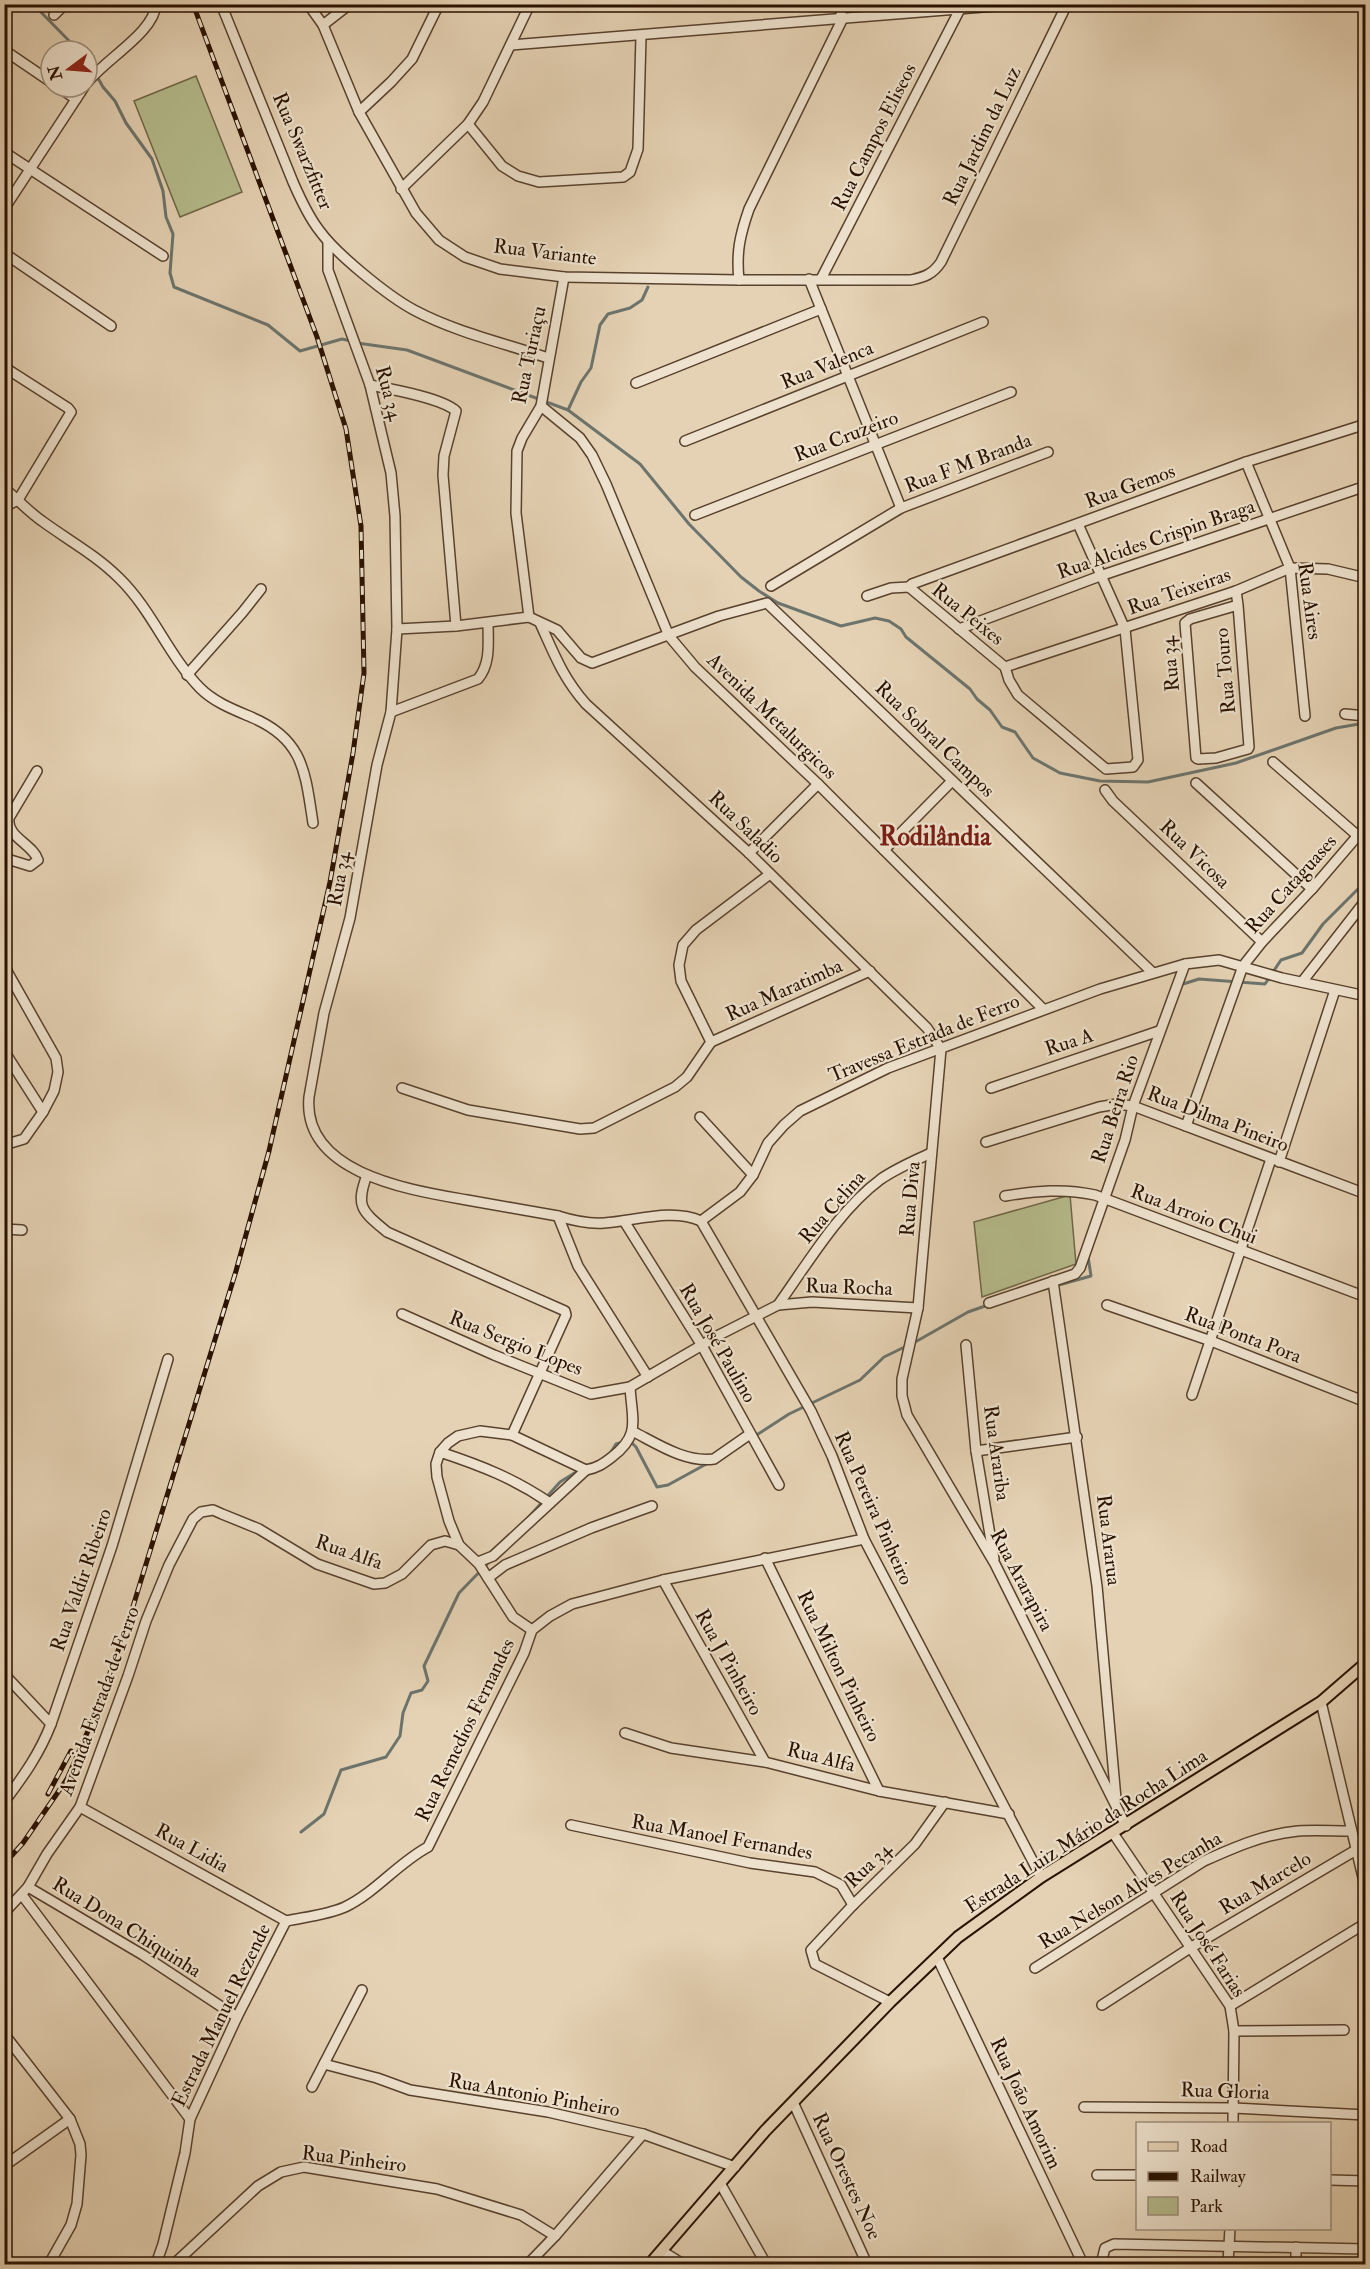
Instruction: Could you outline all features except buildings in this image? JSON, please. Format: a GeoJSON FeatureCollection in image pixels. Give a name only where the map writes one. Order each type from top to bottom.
{"type":"FeatureCollection","features":[{"type":"Feature","properties":{"kind":"main road","name":"Estrada Luiz Mário da Rocha Lima"},"geometry":{"type":"LineString","coordinates":[[650,2265],[793,2102],[890,2002],[982,1918],[1041,1877],[1321,1702],[1365,1663]]}},
{"type":"Feature","properties":{"kind":"street"},"geometry":{"type":"LineString","coordinates":[[54,15],[65,4]]}},
{"type":"Feature","properties":{"kind":"street"},"geometry":{"type":"LineString","coordinates":[[99,70],[149,25],[155,16],[156,4]]}},
{"type":"Feature","properties":{"kind":"street","name":"Rua Swarzfitter"},"geometry":{"type":"LineString","coordinates":[[221,4],[293,182],[317,229],[328,242],[394,298],[415,311],[548,358]]}},
{"type":"Feature","properties":{"kind":"street","name":"Rua Variante"},"geometry":{"type":"LineString","coordinates":[[308,4],[323,25],[360,111],[401,189],[416,213],[439,240],[465,257],[500,269],[564,277],[739,280],[911,280],[923,278]]}},
{"type":"Feature","properties":{"kind":"street"},"geometry":{"type":"LineString","coordinates":[[323,25],[350,4]]}},
{"type":"Feature","properties":{"kind":"street"},"geometry":{"type":"LineString","coordinates":[[360,111],[412,59],[439,4]]}},
{"type":"Feature","properties":{"kind":"street"},"geometry":{"type":"LineString","coordinates":[[401,189],[468,124],[483,102],[530,4]]}},
{"type":"Feature","properties":{"kind":"street"},"geometry":{"type":"LineString","coordinates":[[739,280],[737,260],[739,236],[749,209],[842,20],[840,4]]}},
{"type":"Feature","properties":{"kind":"street"},"geometry":{"type":"LineString","coordinates":[[511,45],[959,11],[1021,4]]}},
{"type":"Feature","properties":{"kind":"street","name":"Rua Jardim da Luz"},"geometry":{"type":"LineString","coordinates":[[923,278],[934,272],[941,262],[1067,4]]}},
{"type":"Feature","properties":{"kind":"street","name":"Rua Campos Eliseos"},"geometry":{"type":"LineString","coordinates":[[821,279],[959,11]]}},
{"type":"Feature","properties":{"kind":"street"},"geometry":{"type":"LineString","coordinates":[[468,124],[502,166],[518,176],[539,182],[623,177],[630,172],[638,149],[641,36]]}},
{"type":"Feature","properties":{"kind":"street"},"geometry":{"type":"LineString","coordinates":[[4,50],[39,74]]}},
{"type":"Feature","properties":{"kind":"street"},"geometry":{"type":"LineString","coordinates":[[4,208],[76,99]]}},
{"type":"Feature","properties":{"kind":"street"},"geometry":{"type":"LineString","coordinates":[[4,152],[163,256]]}},
{"type":"Feature","properties":{"kind":"street","name":"Rua 34"},"geometry":{"type":"LineString","coordinates":[[328,242],[328,270],[370,385],[391,473],[395,516],[398,629],[391,712],[377,765],[350,918],[324,1013],[308,1110],[310,1125],[315,1136],[326,1148],[367,1175]]}},
{"type":"Feature","properties":{"kind":"street"},"geometry":{"type":"LineString","coordinates":[[4,253],[111,326]]}},
{"type":"Feature","properties":{"kind":"street","name":"Rua Turiaçu"},"geometry":{"type":"LineString","coordinates":[[530,617],[516,513],[517,451],[541,405],[564,277]]}},
{"type":"Feature","properties":{"kind":"street"},"geometry":{"type":"LineString","coordinates":[[809,279],[901,508]]}},
{"type":"Feature","properties":{"kind":"street"},"geometry":{"type":"LineString","coordinates":[[636,383],[821,309]]}},
{"type":"Feature","properties":{"kind":"street","name":"Rua Valenca"},"geometry":{"type":"LineString","coordinates":[[685,441],[983,322]]}},
{"type":"Feature","properties":{"kind":"street"},"geometry":{"type":"LineString","coordinates":[[4,367],[70,410],[70,414],[18,500],[4,507]]}},
{"type":"Feature","properties":{"kind":"street"},"geometry":{"type":"LineString","coordinates":[[370,385],[406,393],[442,404],[456,411],[444,456],[443,475],[456,626]]}},
{"type":"Feature","properties":{"kind":"street","name":"Rua Cruzeiro"},"geometry":{"type":"LineString","coordinates":[[695,515],[1011,392]]}},
{"type":"Feature","properties":{"kind":"street","name":"Avenida Metalurgicos"},"geometry":{"type":"LineString","coordinates":[[541,405],[579,438],[592,455],[669,636],[695,667],[818,784],[1043,1009]]}},
{"type":"Feature","properties":{"kind":"street","name":"Rua Gemos"},"geometry":{"type":"LineString","coordinates":[[867,596],[891,588],[909,587],[1246,462],[1365,424]]}},
{"type":"Feature","properties":{"kind":"street","name":"Rua F M Branda"},"geometry":{"type":"LineString","coordinates":[[771,586],[901,508],[1048,452]]}},
{"type":"Feature","properties":{"kind":"street","name":"Rua Aires"},"geometry":{"type":"LineString","coordinates":[[1246,462],[1290,568],[1305,716]]}},
{"type":"Feature","properties":{"kind":"street","name":"Rua Alcides Crispin Braga"},"geometry":{"type":"LineString","coordinates":[[959,629],[1100,576],[1365,486]]}},
{"type":"Feature","properties":{"kind":"street"},"geometry":{"type":"LineString","coordinates":[[4,488],[40,520],[99,560],[121,579],[145,610],[187,675],[214,700],[268,724],[283,734],[297,753],[306,781],[313,823]]}},
{"type":"Feature","properties":{"kind":"street"},"geometry":{"type":"LineString","coordinates":[[1078,524],[1125,629]]}},
{"type":"Feature","properties":{"kind":"street","name":"Rua Teixeiras"},"geometry":{"type":"LineString","coordinates":[[1005,667],[1236,591],[1290,568],[1328,568],[1365,578]]}},
{"type":"Feature","properties":{"kind":"street","name":"Rua Peixes"},"geometry":{"type":"LineString","coordinates":[[909,587],[1005,667],[1009,680],[1018,694],[1106,769],[1133,767],[1138,760],[1125,629]]}},
{"type":"Feature","properties":{"kind":"street"},"geometry":{"type":"LineString","coordinates":[[187,675],[261,589]]}},
{"type":"Feature","properties":{"kind":"street","name":"Rua Touro"},"geometry":{"type":"LineString","coordinates":[[1197,759],[1216,758],[1249,748],[1236,591]]}},
{"type":"Feature","properties":{"kind":"street","name":"Rua Sobral Campos"},"geometry":{"type":"LineString","coordinates":[[669,636],[719,616],[767,603],[1153,973]]}},
{"type":"Feature","properties":{"kind":"street","name":"Rua 34"},"geometry":{"type":"LineString","coordinates":[[1197,759],[1185,623],[1190,619],[1238,605]]}},
{"type":"Feature","properties":{"kind":"street"},"geometry":{"type":"LineString","coordinates":[[398,629],[456,626],[530,617],[557,630],[581,658],[592,663],[669,636]]}},
{"type":"Feature","properties":{"kind":"street"},"geometry":{"type":"LineString","coordinates":[[391,712],[478,679],[488,662],[488,623]]}},
{"type":"Feature","properties":{"kind":"street","name":"Rua Saladio"},"geometry":{"type":"LineString","coordinates":[[540,623],[560,670],[586,704],[749,853],[927,1028],[941,1048]]}},
{"type":"Feature","properties":{"kind":"street"},"geometry":{"type":"LineString","coordinates":[[1345,714],[1365,716]]}},
{"type":"Feature","properties":{"kind":"street"},"geometry":{"type":"LineString","coordinates":[[1273,762],[1358,836]]}},
{"type":"Feature","properties":{"kind":"street"},"geometry":{"type":"LineString","coordinates":[[4,858],[30,866],[39,860],[33,850],[11,831],[8,825],[9,818],[37,771]]}},
{"type":"Feature","properties":{"kind":"street"},"geometry":{"type":"LineString","coordinates":[[884,850],[952,781]]}},
{"type":"Feature","properties":{"kind":"street"},"geometry":{"type":"LineString","coordinates":[[1196,783],[1312,889]]}},
{"type":"Feature","properties":{"kind":"street"},"geometry":{"type":"LineString","coordinates":[[749,853],[818,784]]}},
{"type":"Feature","properties":{"kind":"street","name":"Rua Vicosa"},"geometry":{"type":"LineString","coordinates":[[1106,790],[1113,801],[1262,942]]}},
{"type":"Feature","properties":{"kind":"street","name":"Rua Cataguases"},"geometry":{"type":"LineString","coordinates":[[1186,1126],[1242,968],[1262,942],[1312,889],[1365,826]]}},
{"type":"Feature","properties":{"kind":"street"},"geometry":{"type":"LineString","coordinates":[[402,1088],[468,1110],[580,1130],[594,1128],[675,1087],[687,1077],[711,1042],[681,981],[679,965],[683,945],[696,930],[770,874]]}},
{"type":"Feature","properties":{"kind":"street"},"geometry":{"type":"LineString","coordinates":[[1302,982],[1365,900]]}},
{"type":"Feature","properties":{"kind":"street","name":"Travessa Estrada de Ferro"},"geometry":{"type":"LineString","coordinates":[[701,1221],[740,1192],[753,1175],[768,1143],[800,1111],[888,1068],[1043,1009],[1185,964],[1218,960],[1282,978],[1365,996]]}},
{"type":"Feature","properties":{"kind":"street","name":"Rua Beira Rio"},"geometry":{"type":"LineString","coordinates":[[989,1303],[1075,1274],[1080,1268],[1136,1107],[1159,1031],[1185,964]]}},
{"type":"Feature","properties":{"kind":"street"},"geometry":{"type":"LineString","coordinates":[[4,966],[56,1058],[58,1072],[54,1091],[43,1112],[24,1139],[4,1145]]}},
{"type":"Feature","properties":{"kind":"street","name":"Rua Maratimba"},"geometry":{"type":"LineString","coordinates":[[711,1042],[870,971]]}},
{"type":"Feature","properties":{"kind":"street"},"geometry":{"type":"LineString","coordinates":[[1192,1395],[1240,1251],[1335,990]]}},
{"type":"Feature","properties":{"kind":"street","name":"Rua A"},"geometry":{"type":"LineString","coordinates":[[991,1088],[1159,1031]]}},
{"type":"Feature","properties":{"kind":"street","name":"Rua Diva"},"geometry":{"type":"LineString","coordinates":[[908,1351],[918,1308],[941,1048]]}},
{"type":"Feature","properties":{"kind":"street"},"geometry":{"type":"LineString","coordinates":[[4,1051],[43,1112]]}},
{"type":"Feature","properties":{"kind":"street","name":"Rua Dilma Pineiro"},"geometry":{"type":"LineString","coordinates":[[986,1142],[1099,1107],[1118,1104],[1136,1107],[1365,1194]]}},
{"type":"Feature","properties":{"kind":"street"},"geometry":{"type":"LineString","coordinates":[[700,1117],[753,1175]]}},
{"type":"Feature","properties":{"kind":"street","name":"Rua Celina"},"geometry":{"type":"LineString","coordinates":[[778,1305],[818,1248],[861,1195],[906,1164],[932,1153]]}},
{"type":"Feature","properties":{"kind":"street"},"geometry":{"type":"LineString","coordinates":[[512,1436],[541,1374],[566,1315],[565,1311],[387,1232],[364,1211],[360,1199],[367,1175],[398,1186],[558,1216],[581,1223],[684,1215],[701,1221]]}},
{"type":"Feature","properties":{"kind":"street","name":"Rua Arroio Chui"},"geometry":{"type":"LineString","coordinates":[[1005,1196],[1055,1190],[1075,1191],[1105,1198],[1365,1297]]}},
{"type":"Feature","properties":{"kind":"street"},"geometry":{"type":"LineString","coordinates":[[558,1216],[578,1266],[648,1377]]}},
{"type":"Feature","properties":{"kind":"street","name":"Rua José Paulino"},"geometry":{"type":"LineString","coordinates":[[624,1221],[701,1344],[779,1485]]}},
{"type":"Feature","properties":{"kind":"street","name":"Rua Pereira Pinheiro"},"geometry":{"type":"LineString","coordinates":[[701,1221],[811,1411],[832,1456],[864,1539],[1041,1877]]}},
{"type":"Feature","properties":{"kind":"street"},"geometry":{"type":"LineString","coordinates":[[4,1228],[22,1230]]}},
{"type":"Feature","properties":{"kind":"street","name":"Rua Ararua"},"geometry":{"type":"LineString","coordinates":[[1053,1281],[1097,1586],[1117,1806]]}},
{"type":"Feature","properties":{"kind":"street","name":"Rua Rocha"},"geometry":{"type":"LineString","coordinates":[[778,1305],[812,1302],[918,1308]]}},
{"type":"Feature","properties":{"kind":"street","name":"Rua Sergio Lopes"},"geometry":{"type":"LineString","coordinates":[[402,1314],[494,1356],[591,1394],[630,1387],[701,1344],[778,1305]]}},
{"type":"Feature","properties":{"kind":"street","name":"Rua Ponta Pora"},"geometry":{"type":"LineString","coordinates":[[1107,1305],[1211,1341],[1365,1402]]}},
{"type":"Feature","properties":{"kind":"street","name":"Rua Arariba"},"geometry":{"type":"LineString","coordinates":[[966,1345],[976,1451],[995,1564]]}},
{"type":"Feature","properties":{"kind":"street","name":"Rua Ararapira"},"geometry":{"type":"LineString","coordinates":[[908,1351],[902,1379],[902,1396],[907,1415],[995,1564],[1125,1826]]}},
{"type":"Feature","properties":{"kind":"street","name":"Rua Valdir Ribeiro"},"geometry":{"type":"LineString","coordinates":[[4,1802],[27,1772],[44,1743],[112,1546],[168,1359]]}},
{"type":"Feature","properties":{"kind":"street"},"geometry":{"type":"LineString","coordinates":[[478,1563],[493,1556],[586,1470],[598,1467],[625,1447],[631,1438],[632,1431],[630,1387]]}},
{"type":"Feature","properties":{"kind":"street"},"geometry":{"type":"LineString","coordinates":[[632,1431],[673,1452],[707,1460],[714,1459],[752,1438]]}},
{"type":"Feature","properties":{"kind":"street"},"geometry":{"type":"LineString","coordinates":[[532,1630],[513,1617],[478,1563],[459,1545],[438,1478],[436,1464],[440,1452],[458,1436],[470,1432],[512,1436],[586,1470]]}},
{"type":"Feature","properties":{"kind":"street"},"geometry":{"type":"LineString","coordinates":[[976,1451],[1077,1437]]}},
{"type":"Feature","properties":{"kind":"street"},"geometry":{"type":"LineString","coordinates":[[440,1452],[489,1468],[523,1485],[550,1503]]}},
{"type":"Feature","properties":{"kind":"street"},"geometry":{"type":"LineString","coordinates":[[487,1576],[505,1565],[591,1528],[652,1506]]}},
{"type":"Feature","properties":{"kind":"street","name":"Avenida Estrada de Ferro"},"geometry":{"type":"LineString","coordinates":[[4,1913],[25,1891],[47,1854],[80,1807],[146,1621],[169,1565],[193,1519],[207,1510],[222,1514]]}},
{"type":"Feature","properties":{"kind":"street","name":"Rua Alfa"},"geometry":{"type":"LineString","coordinates":[[222,1514],[259,1529],[317,1564],[374,1584],[385,1584],[402,1574],[431,1545],[445,1541],[459,1545]]}},
{"type":"Feature","properties":{"kind":"street","name":"Rua Remedios Fernandes"},"geometry":{"type":"LineString","coordinates":[[286,1921],[345,1907],[415,1854],[428,1847],[524,1653],[532,1630],[550,1616],[572,1604],[663,1580],[864,1539]]}},
{"type":"Feature","properties":{"kind":"street","name":"Rua Milton Pinheiro"},"geometry":{"type":"LineString","coordinates":[[765,1558],[879,1791]]}},
{"type":"Feature","properties":{"kind":"street","name":"Rua J Pinheiro"},"geometry":{"type":"LineString","coordinates":[[663,1580],[765,1762]]}},
{"type":"Feature","properties":{"kind":"street"},"geometry":{"type":"LineString","coordinates":[[4,1674],[51,1724]]}},
{"type":"Feature","properties":{"kind":"street"},"geometry":{"type":"LineString","coordinates":[[1321,1702],[1365,1890]]}},
{"type":"Feature","properties":{"kind":"street","name":"Rua Alfa"},"geometry":{"type":"LineString","coordinates":[[625,1733],[671,1748],[765,1762],[879,1791],[1009,1815]]}},
{"type":"Feature","properties":{"kind":"street","name":"Rua 34"},"geometry":{"type":"LineString","coordinates":[[890,2002],[815,1964],[811,1950],[915,1844],[945,1802]]}},
{"type":"Feature","properties":{"kind":"street","name":"Rua Lidia"},"geometry":{"type":"LineString","coordinates":[[80,1807],[286,1921]]}},
{"type":"Feature","properties":{"kind":"street","name":"Rua Manoel Fernandes"},"geometry":{"type":"LineString","coordinates":[[571,1825],[750,1863],[816,1872],[841,1886],[853,1905]]}},
{"type":"Feature","properties":{"kind":"street","name":"Rua Nelson Alves Pecanha"},"geometry":{"type":"LineString","coordinates":[[1035,1968],[1204,1861],[1262,1838],[1299,1831],[1350,1831]]}},
{"type":"Feature","properties":{"kind":"street","name":"Rua José Farias"},"geometry":{"type":"LineString","coordinates":[[1113,1833],[1230,2006],[1234,2031],[1233,2122]]}},
{"type":"Feature","properties":{"kind":"street","name":"Rua Marcelo"},"geometry":{"type":"LineString","coordinates":[[1102,2005],[1190,1948],[1356,1850]]}},
{"type":"Feature","properties":{"kind":"street"},"geometry":{"type":"LineString","coordinates":[[25,1891],[190,2119]]}},
{"type":"Feature","properties":{"kind":"street","name":"Rua Dona Chiquinha"},"geometry":{"type":"LineString","coordinates":[[25,1891],[143,1955],[237,2017]]}},
{"type":"Feature","properties":{"kind":"street","name":"Estrada Manuel Rezende"},"geometry":{"type":"LineString","coordinates":[[156,2265],[164,2244],[185,2153],[190,2119],[237,2017],[286,1921]]}},
{"type":"Feature","properties":{"kind":"street"},"geometry":{"type":"LineString","coordinates":[[1230,2006],[1365,1923]]}},
{"type":"Feature","properties":{"kind":"street","name":"Rua João Amorim"},"geometry":{"type":"LineString","coordinates":[[937,1957],[1083,2265]]}},
{"type":"Feature","properties":{"kind":"street"},"geometry":{"type":"LineString","coordinates":[[312,2087],[362,1990]]}},
{"type":"Feature","properties":{"kind":"street"},"geometry":{"type":"LineString","coordinates":[[1234,2031],[1344,2031]]}},
{"type":"Feature","properties":{"kind":"street"},"geometry":{"type":"LineString","coordinates":[[4,2034],[9,2048],[70,2119],[80,2144],[77,2204],[71,2225],[49,2265]]}},
{"type":"Feature","properties":{"kind":"street","name":"Rua Antonio Pinheiro"},"geometry":{"type":"LineString","coordinates":[[324,2064],[410,2090],[548,2112],[643,2134],[735,2167]]}},
{"type":"Feature","properties":{"kind":"street","name":"Rua Orestes Noe"},"geometry":{"type":"LineString","coordinates":[[793,2102],[867,2265]]}},
{"type":"Feature","properties":{"kind":"street","name":"Rua Gloria"},"geometry":{"type":"LineString","coordinates":[[1084,2107],[1233,2108],[1365,2115]]}},
{"type":"Feature","properties":{"kind":"street"},"geometry":{"type":"LineString","coordinates":[[4,2166],[70,2119]]}},
{"type":"Feature","properties":{"kind":"street"},"geometry":{"type":"LineString","coordinates":[[528,2265],[643,2134]]}},
{"type":"Feature","properties":{"kind":"street","name":"Rua Pinheiro"},"geometry":{"type":"LineString","coordinates":[[174,2265],[258,2186],[281,2172],[304,2166],[436,2189],[494,2205],[521,2215],[555,2236]]}},
{"type":"Feature","properties":{"kind":"street"},"geometry":{"type":"LineString","coordinates":[[1097,2175],[1136,2175]]}},
{"type":"Feature","properties":{"kind":"street"},"geometry":{"type":"LineString","coordinates":[[1331,2180],[1365,2181]]}},
{"type":"Feature","properties":{"kind":"street"},"geometry":{"type":"LineString","coordinates":[[720,2183],[766,2265]]}},
{"type":"Feature","properties":{"kind":"street"},"geometry":{"type":"LineString","coordinates":[[1228,2265],[1230,2230]]}},
{"type":"Feature","properties":{"kind":"street"},"geometry":{"type":"LineString","coordinates":[[1101,2265],[1105,2248],[1114,2244],[1365,2249]]}},
{"type":"Feature","properties":{"kind":"street"},"geometry":{"type":"LineString","coordinates":[[1296,2247],[1296,2265]]}},
{"type":"Feature","properties":{"kind":"street"},"geometry":{"type":"LineString","coordinates":[[662,2251],[683,2265]]}},
{"type":"Feature","properties":{"kind":"green space"},"geometry":{"type":"Polygon","coordinates":[[[196,76],[242,192],[180,217],[134,101],[196,76]]]}},
{"type":"Feature","properties":{"kind":"green space"},"geometry":{"type":"Polygon","coordinates":[[[1070,1195],[1076,1264],[982,1297],[974,1222],[1070,1195]]]}},
{"type":"Feature","properties":{"kind":"waterway"},"geometry":{"type":"LineString","coordinates":[[33,4],[67,39]]}},
{"type":"Feature","properties":{"kind":"waterway"},"geometry":{"type":"LineString","coordinates":[[99,80],[152,159],[163,191],[166,217],[173,234],[170,273],[174,287],[268,325],[300,351],[342,339],[351,341]]}},
{"type":"Feature","properties":{"kind":"waterway"},"geometry":{"type":"LineString","coordinates":[[568,410],[581,382],[591,368],[600,325],[608,314],[630,308],[642,300],[648,287]]}},
{"type":"Feature","properties":{"kind":"waterway"},"geometry":{"type":"LineString","coordinates":[[357,343],[407,350],[568,410],[640,464],[689,524],[741,577],[759,591],[778,603],[841,626],[875,618],[889,621],[970,689],[1002,727],[1015,732],[1033,758],[1060,773],[1100,781],[1148,782],[1236,763],[1336,728],[1359,724],[1366,726]]}},
{"type":"Feature","properties":{"kind":"waterway"},"geometry":{"type":"LineString","coordinates":[[1180,985],[1199,979],[1265,984],[1281,960],[1302,953],[1323,924],[1366,881]]}},
{"type":"Feature","properties":{"kind":"waterway"},"geometry":{"type":"LineString","coordinates":[[1041,1290],[1091,1276],[1088,1256]]}},
{"type":"Feature","properties":{"kind":"waterway"},"geometry":{"type":"LineString","coordinates":[[755,1436],[789,1414],[860,1380],[884,1357],[968,1312],[988,1305]]}},
{"type":"Feature","properties":{"kind":"waterway"},"geometry":{"type":"LineString","coordinates":[[630,1441],[636,1447],[657,1487],[668,1485],[710,1462]]}},
{"type":"Feature","properties":{"kind":"waterway"},"geometry":{"type":"LineString","coordinates":[[611,1452],[616,1444],[624,1442]]}},
{"type":"Feature","properties":{"kind":"waterway"},"geometry":{"type":"LineString","coordinates":[[527,1519],[560,1482],[581,1469]]}},
{"type":"Feature","properties":{"kind":"waterway"},"geometry":{"type":"LineString","coordinates":[[301,1832],[324,1814],[341,1770],[386,1757],[400,1736],[403,1713],[411,1693],[422,1690],[428,1681],[424,1666],[459,1593],[491,1560]]}},
{"type":"Feature","properties":{"kind":"railway"},"geometry":{"type":"LineString","coordinates":[[4,1864],[23,1843],[67,1779],[94,1717],[127,1626],[236,1271],[269,1151],[330,882],[353,753],[364,673],[361,526],[346,429],[317,337],[193,4]]}},
{"type":"Feature","properties":{"kind":"railway"},"geometry":{"type":"LineString","coordinates":[[48,1794],[71,1751]]}},
{"type":"Feature","properties":{"kind":"district","name":"Rodilândia"},"geometry":{"type":"Point","coordinates":[935,837]}}]}
